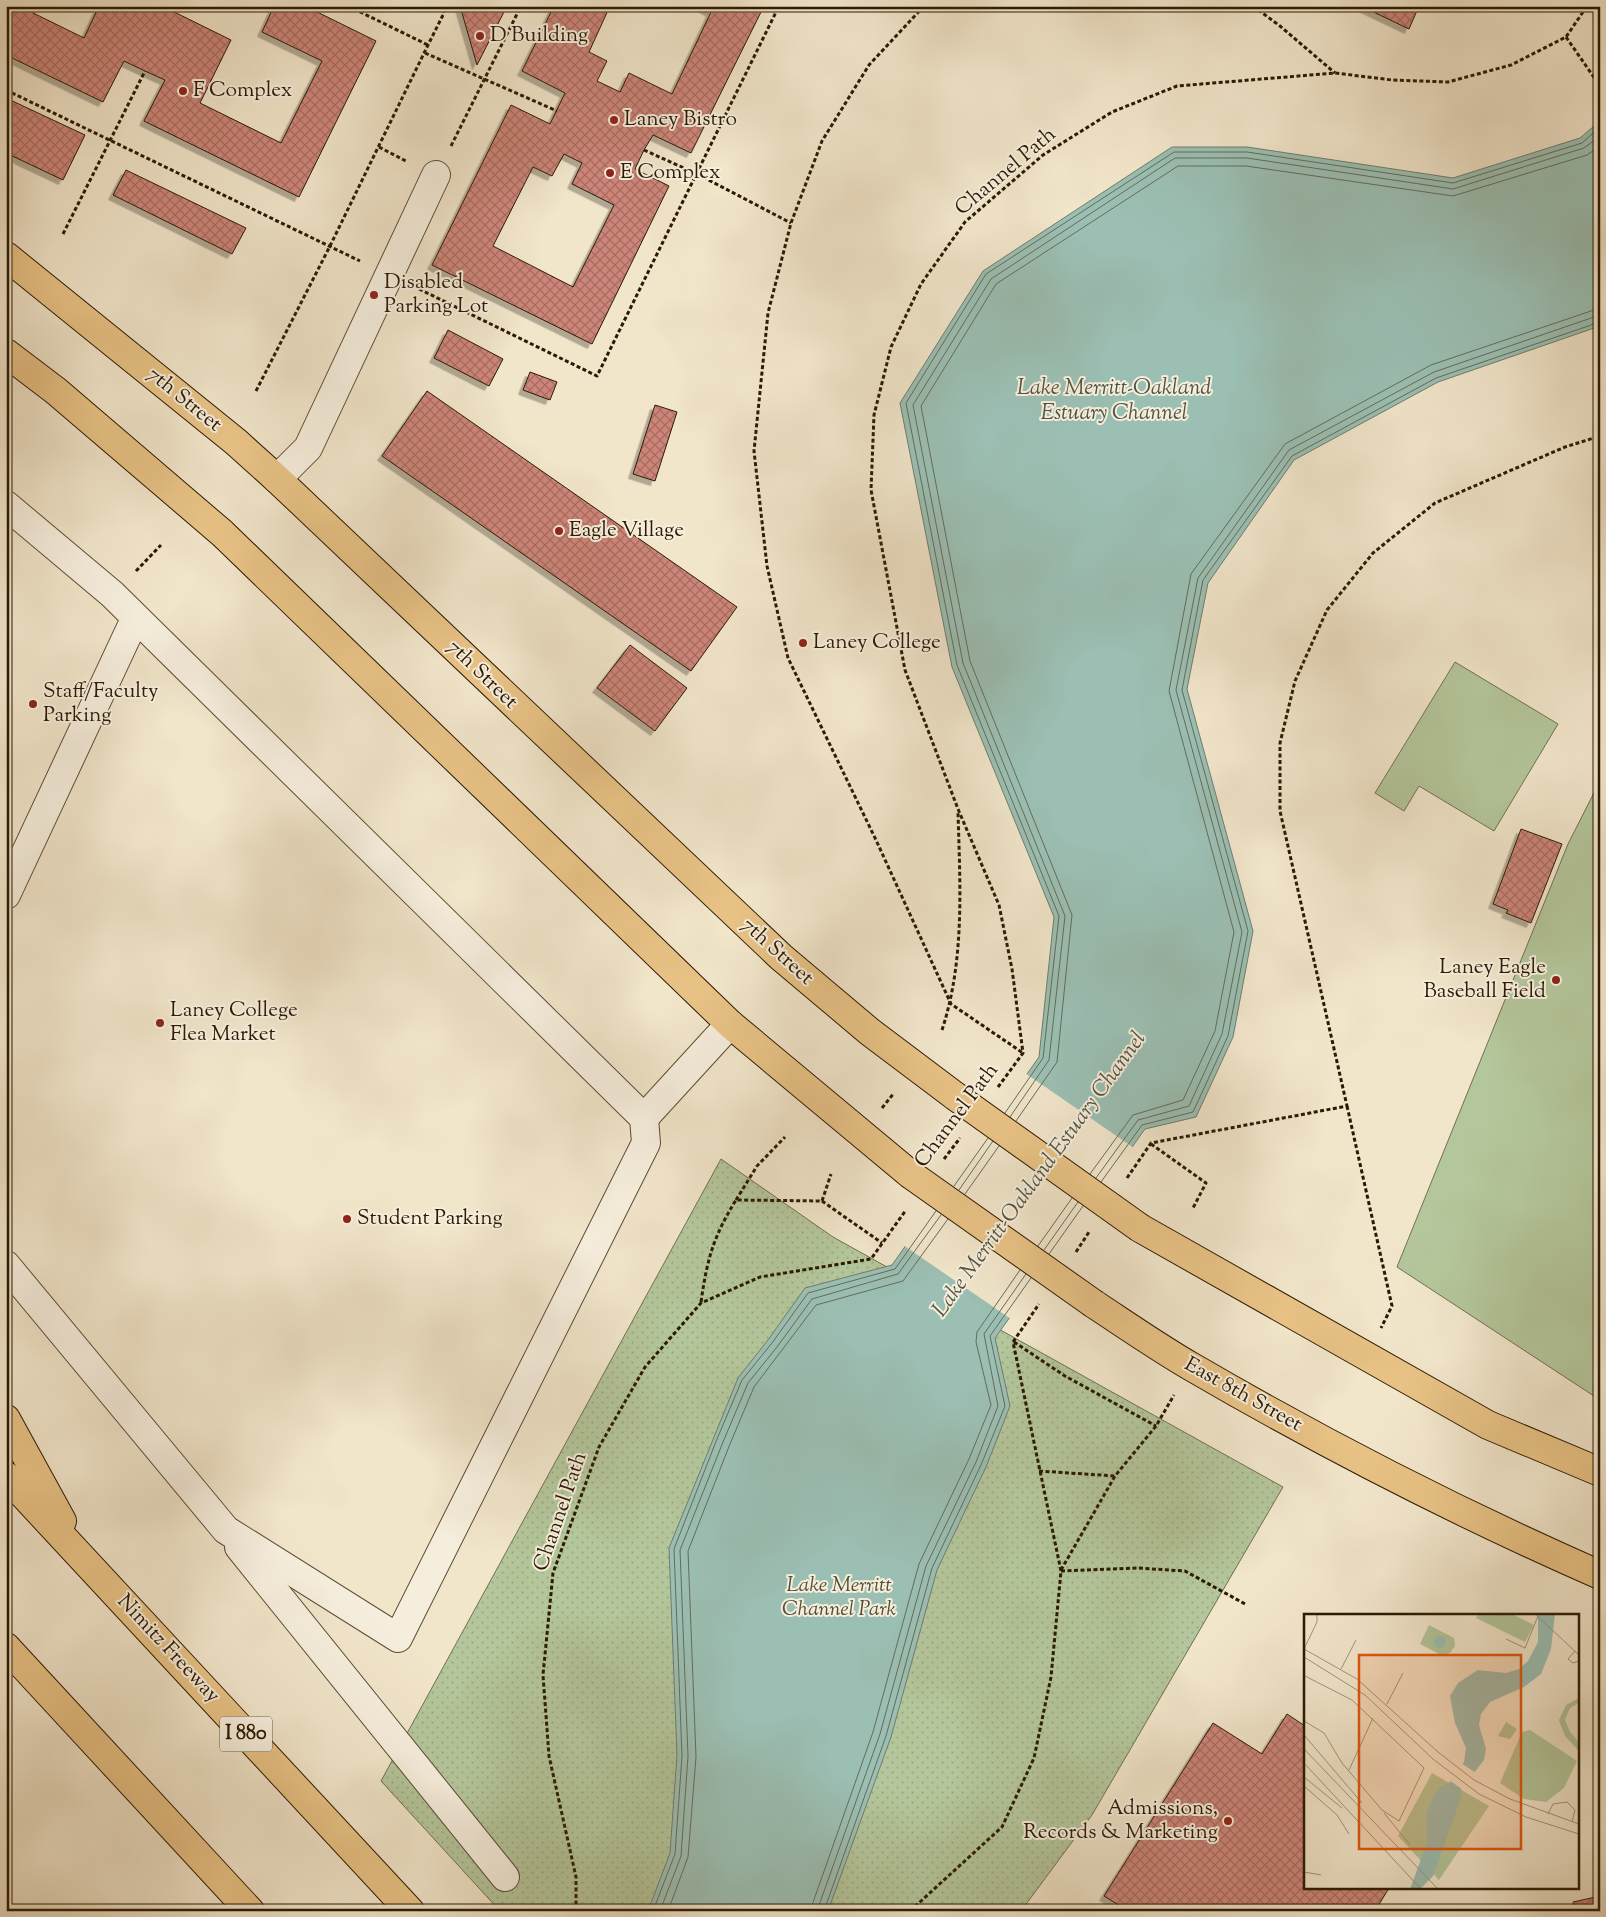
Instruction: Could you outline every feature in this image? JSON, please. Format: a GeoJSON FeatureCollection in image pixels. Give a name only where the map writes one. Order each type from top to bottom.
{"type":"FeatureCollection","features":[{"type":"Feature","properties":{"kind":"main road","name":"7th Street"},"geometry":{"type":"LineString","coordinates":[[6,256],[236,442],[781,958],[870,1032],[955,1096],[1140,1228],[1366,1355]]}},
{"type":"Feature","properties":{"kind":"main road"},"geometry":{"type":"LineString","coordinates":[[6,353],[56,391],[222,532],[730,1024]]}},
{"type":"Feature","properties":{"kind":"main road","name":"East 8th Street"},"geometry":{"type":"LineString","coordinates":[[730,1024],[910,1174],[1094,1304],[1191,1367],[1343,1451],[1548,1553],[1600,1576]]}},
{"type":"Feature","properties":{"kind":"main road"},"geometry":{"type":"LineString","coordinates":[[1366,1355],[1488,1425],[1600,1472]]}},
{"type":"Feature","properties":{"kind":"main road"},"geometry":{"type":"LineString","coordinates":[[6,1419],[82,1557]]}},
{"type":"Feature","properties":{"kind":"main road","name":"Nimitz Freeway"},"geometry":{"type":"LineString","coordinates":[[6,1476],[410,1911]]}},
{"type":"Feature","properties":{"kind":"main road"},"geometry":{"type":"LineString","coordinates":[[6,1647],[250,1911]]}},
{"type":"Feature","properties":{"kind":"lane"},"geometry":{"type":"LineString","coordinates":[[276,479],[308,448],[436,175]]}},
{"type":"Feature","properties":{"kind":"lane"},"geometry":{"type":"LineString","coordinates":[[6,505],[112,594],[135,619],[644,1118],[646,1143],[398,1638],[226,1530]]}},
{"type":"Feature","properties":{"kind":"lane"},"geometry":{"type":"LineString","coordinates":[[6,895],[135,619]]}},
{"type":"Feature","properties":{"kind":"lane"},"geometry":{"type":"LineString","coordinates":[[644,1118],[730,1024]]}},
{"type":"Feature","properties":{"kind":"lane"},"geometry":{"type":"LineString","coordinates":[[6,1265],[226,1530],[504,1877]]}},
{"type":"Feature","properties":{"kind":"path"},"geometry":{"type":"LineString","coordinates":[[174,12],[178,6]]}},
{"type":"Feature","properties":{"kind":"path"},"geometry":{"type":"LineString","coordinates":[[348,6],[428,45]]}},
{"type":"Feature","properties":{"kind":"path"},"geometry":{"type":"LineString","coordinates":[[256,391],[330,246],[444,13],[442,6]]}},
{"type":"Feature","properties":{"kind":"path"},"geometry":{"type":"LineString","coordinates":[[449,149],[521,6]]}},
{"type":"Feature","properties":{"kind":"path"},"geometry":{"type":"LineString","coordinates":[[6,90],[597,376],[779,6]]}},
{"type":"Feature","properties":{"kind":"path"},"geometry":{"type":"LineString","coordinates":[[815,6],[833,11],[862,6]]}},
{"type":"Feature","properties":{"kind":"path"},"geometry":{"type":"LineString","coordinates":[[924,6],[868,65],[822,141],[791,223],[768,313],[754,451],[767,566],[788,658],[876,840],[951,1004],[1023,1053]]}},
{"type":"Feature","properties":{"kind":"path"},"geometry":{"type":"LineString","coordinates":[[1253,6],[1280,26],[1335,73]]}},
{"type":"Feature","properties":{"kind":"path","name":"Channel Path"},"geometry":{"type":"LineString","coordinates":[[995,1090],[1023,1053],[1012,969],[999,905],[958,809],[905,670],[871,490],[874,415],[888,355],[921,284],[965,222],[1043,155],[1112,112],[1177,86],[1335,73],[1392,80],[1448,82],[1511,65],[1566,37],[1587,6]]}},
{"type":"Feature","properties":{"kind":"path"},"geometry":{"type":"LineString","coordinates":[[1566,37],[1600,86]]}},
{"type":"Feature","properties":{"kind":"path"},"geometry":{"type":"LineString","coordinates":[[424,53],[557,111]]}},
{"type":"Feature","properties":{"kind":"path"},"geometry":{"type":"LineString","coordinates":[[63,234],[145,71]]}},
{"type":"Feature","properties":{"kind":"path"},"geometry":{"type":"LineString","coordinates":[[644,150],[697,174],[791,223]]}},
{"type":"Feature","properties":{"kind":"path"},"geometry":{"type":"LineString","coordinates":[[1366,1355],[1392,1306],[1280,811],[1280,743],[1295,681],[1327,610],[1373,553],[1435,503],[1565,448],[1600,436]]}},
{"type":"Feature","properties":{"kind":"path","name":"Channel Path"},"geometry":{"type":"LineString","coordinates":[[942,1030],[951,1004],[961,913],[958,809]]}},
{"type":"Feature","properties":{"kind":"path"},"geometry":{"type":"LineString","coordinates":[[880,1110],[894,1093]]}},
{"type":"Feature","properties":{"kind":"path"},"geometry":{"type":"LineString","coordinates":[[1123,1183],[1151,1143],[1347,1106]]}},
{"type":"Feature","properties":{"kind":"path","name":"Channel Path"},"geometry":{"type":"LineString","coordinates":[[939,1165],[961,1136]]}},
{"type":"Feature","properties":{"kind":"path"},"geometry":{"type":"LineString","coordinates":[[701,1303],[706,1263],[719,1227],[757,1166],[785,1137]]}},
{"type":"Feature","properties":{"kind":"path"},"geometry":{"type":"LineString","coordinates":[[1151,1143],[1206,1183],[1193,1208]]}},
{"type":"Feature","properties":{"kind":"path"},"geometry":{"type":"LineString","coordinates":[[822,1201],[831,1174]]}},
{"type":"Feature","properties":{"kind":"path"},"geometry":{"type":"LineString","coordinates":[[736,1200],[822,1201],[882,1243]]}},
{"type":"Feature","properties":{"kind":"path","name":"Channel Path"},"geometry":{"type":"LineString","coordinates":[[576,1911],[576,1877],[549,1756],[543,1675],[553,1573],[599,1447],[645,1367],[701,1303],[760,1277],[871,1259],[911,1202]]}},
{"type":"Feature","properties":{"kind":"path"},"geometry":{"type":"LineString","coordinates":[[1074,1255],[1090,1231]]}},
{"type":"Feature","properties":{"kind":"path"},"geometry":{"type":"LineString","coordinates":[[910,1911],[1002,1827],[1034,1758],[1051,1677],[1061,1571],[1013,1342],[1041,1302]]}},
{"type":"Feature","properties":{"kind":"path"},"geometry":{"type":"LineString","coordinates":[[1013,1342],[1065,1376],[1156,1426]]}},
{"type":"Feature","properties":{"kind":"path"},"geometry":{"type":"LineString","coordinates":[[1061,1571],[1115,1476],[1156,1426],[1191,1367]]}},
{"type":"Feature","properties":{"kind":"path"},"geometry":{"type":"LineString","coordinates":[[1039,1471],[1115,1476]]}},
{"type":"Feature","properties":{"kind":"path"},"geometry":{"type":"LineString","coordinates":[[1061,1571],[1137,1568],[1185,1571],[1247,1605]]}},
{"type":"Feature","properties":{"kind":"green space"},"geometry":{"type":"Polygon","coordinates":[[[1455,662],[1558,724],[1494,831],[1419,786],[1404,811],[1375,793],[1455,662]]]}},
{"type":"Feature","properties":{"kind":"green space","name":"Laney Eagle Baseball Field"},"geometry":{"type":"Polygon","coordinates":[[[1600,781],[1600,1400],[1397,1267],[1568,844],[1600,781]]]}},
{"type":"Feature","properties":{"kind":"green space","name":"Lake Merritt Channel Park"},"geometry":{"type":"Polygon","coordinates":[[[721,1159],[833,1237],[1283,1487],[1092,1815],[1021,1911],[500,1911],[381,1781],[721,1159]]]}},
{"type":"Feature","properties":{"kind":"water","name":"Lake Merritt-Oakland Estuary Channel"},"geometry":{"type":"Polygon","coordinates":[[[1600,121],[1600,326],[1438,382],[1294,460],[1208,583],[1187,689],[1253,931],[1233,1037],[1196,1117],[1145,1129],[995,1338],[1010,1406],[986,1467],[937,1570],[891,1737],[828,1911],[648,1911],[670,1853],[677,1755],[669,1548],[738,1378],[805,1288],[892,1265],[1039,1057],[1054,917],[952,667],[900,403],[983,271],[1172,147],[1247,147],[1453,178],[1580,138],[1600,121]]]}},
{"type":"Feature","properties":{"kind":"pier"},"geometry":{"type":"Polygon","coordinates":[[[1025,1073],[1134,1148],[1011,1319],[903,1245],[1025,1073]]]}},
{"type":"Feature","properties":{"kind":"building","name":"F Complex"},"geometry":{"type":"Polygon","coordinates":[[[6,6],[19,6],[84,38],[99,6],[162,6],[231,40],[200,103],[281,143],[322,61],[262,32],[274,6],[305,6],[376,41],[299,197],[144,121],[165,80],[124,61],[103,102],[6,55],[6,6]]]}},
{"type":"Feature","properties":{"kind":"building","name":"D Building"},"geometry":{"type":"Polygon","coordinates":[[[460,6],[507,6],[477,65],[460,6]]]}},
{"type":"Feature","properties":{"kind":"building","name":"E Complex"},"geometry":{"type":"Polygon","coordinates":[[[554,6],[610,6],[589,52],[607,61],[597,81],[620,92],[629,73],[672,94],[711,12],[700,6],[764,6],[691,153],[653,135],[644,150],[635,169],[669,186],[592,344],[432,265],[511,105],[550,124],[565,93],[522,71],[554,6]],[[564,154],[552,176],[533,167],[493,246],[573,287],[614,205],[572,184],[582,163],[564,154]]]}},
{"type":"Feature","properties":{"kind":"building"},"geometry":{"type":"Polygon","coordinates":[[[1361,6],[1419,6],[1409,29],[1361,6]]]}},
{"type":"Feature","properties":{"kind":"building"},"geometry":{"type":"Polygon","coordinates":[[[6,98],[85,135],[63,180],[6,153],[6,98]]]}},
{"type":"Feature","properties":{"kind":"building"},"geometry":{"type":"Polygon","coordinates":[[[126,170],[246,228],[232,254],[113,195],[126,170]]]}},
{"type":"Feature","properties":{"kind":"building"},"geometry":{"type":"Polygon","coordinates":[[[448,330],[503,359],[489,386],[434,358],[448,330]]]}},
{"type":"Feature","properties":{"kind":"building"},"geometry":{"type":"Polygon","coordinates":[[[530,372],[557,382],[550,400],[523,390],[530,372]]]}},
{"type":"Feature","properties":{"kind":"building","name":"Eagle Village"},"geometry":{"type":"Polygon","coordinates":[[[427,391],[737,607],[691,671],[382,456],[427,391]]]}},
{"type":"Feature","properties":{"kind":"building"},"geometry":{"type":"Polygon","coordinates":[[[655,405],[677,412],[655,481],[633,474],[655,405]]]}},
{"type":"Feature","properties":{"kind":"building"},"geometry":{"type":"Polygon","coordinates":[[[630,645],[687,688],[655,731],[597,688],[630,645]]]}},
{"type":"Feature","properties":{"kind":"building"},"geometry":{"type":"Polygon","coordinates":[[[1521,829],[1562,844],[1531,923],[1506,913],[1508,910],[1493,904],[1521,829]]]}},
{"type":"Feature","properties":{"kind":"building","name":"Admissions, Records & Marketing"},"geometry":{"type":"Polygon","coordinates":[[[1287,1714],[1304,1725],[1304,1890],[1388,1890],[1375,1911],[1128,1911],[1104,1896],[1213,1723],[1262,1754],[1287,1714]]]}},
{"type":"Feature","properties":{"kind":"building"},"geometry":{"type":"Polygon","coordinates":[[[1600,1896],[1600,1911],[1575,1911],[1573,1902],[1600,1896]]]}},
{"type":"Feature","properties":{"kind":"place","name":"D Building"},"geometry":{"type":"Point","coordinates":[480,36]}},
{"type":"Feature","properties":{"kind":"place","name":"F Complex"},"geometry":{"type":"Point","coordinates":[183,91]}},
{"type":"Feature","properties":{"kind":"place","name":"Laney Bistro"},"geometry":{"type":"Point","coordinates":[614,120]}},
{"type":"Feature","properties":{"kind":"place","name":"E Complex"},"geometry":{"type":"Point","coordinates":[610,173]}},
{"type":"Feature","properties":{"kind":"place","name":"Disabled Parking Lot"},"geometry":{"type":"Point","coordinates":[374,295]}},
{"type":"Feature","properties":{"kind":"place","name":"Eagle Village"},"geometry":{"type":"Point","coordinates":[559,531]}},
{"type":"Feature","properties":{"kind":"place","name":"Laney College"},"geometry":{"type":"Point","coordinates":[803,643]}},
{"type":"Feature","properties":{"kind":"place","name":"Staff/Faculty Parking"},"geometry":{"type":"Point","coordinates":[33,704]}},
{"type":"Feature","properties":{"kind":"place","name":"Laney Eagle Baseball Field"},"geometry":{"type":"Point","coordinates":[1556,980]}},
{"type":"Feature","properties":{"kind":"place","name":"Laney College Flea Market"},"geometry":{"type":"Point","coordinates":[160,1023]}},
{"type":"Feature","properties":{"kind":"place","name":"Student Parking"},"geometry":{"type":"Point","coordinates":[347,1219]}},
{"type":"Feature","properties":{"kind":"place","name":"Admissions, Records & Marketing"},"geometry":{"type":"Point","coordinates":[1228,1821]}}]}
